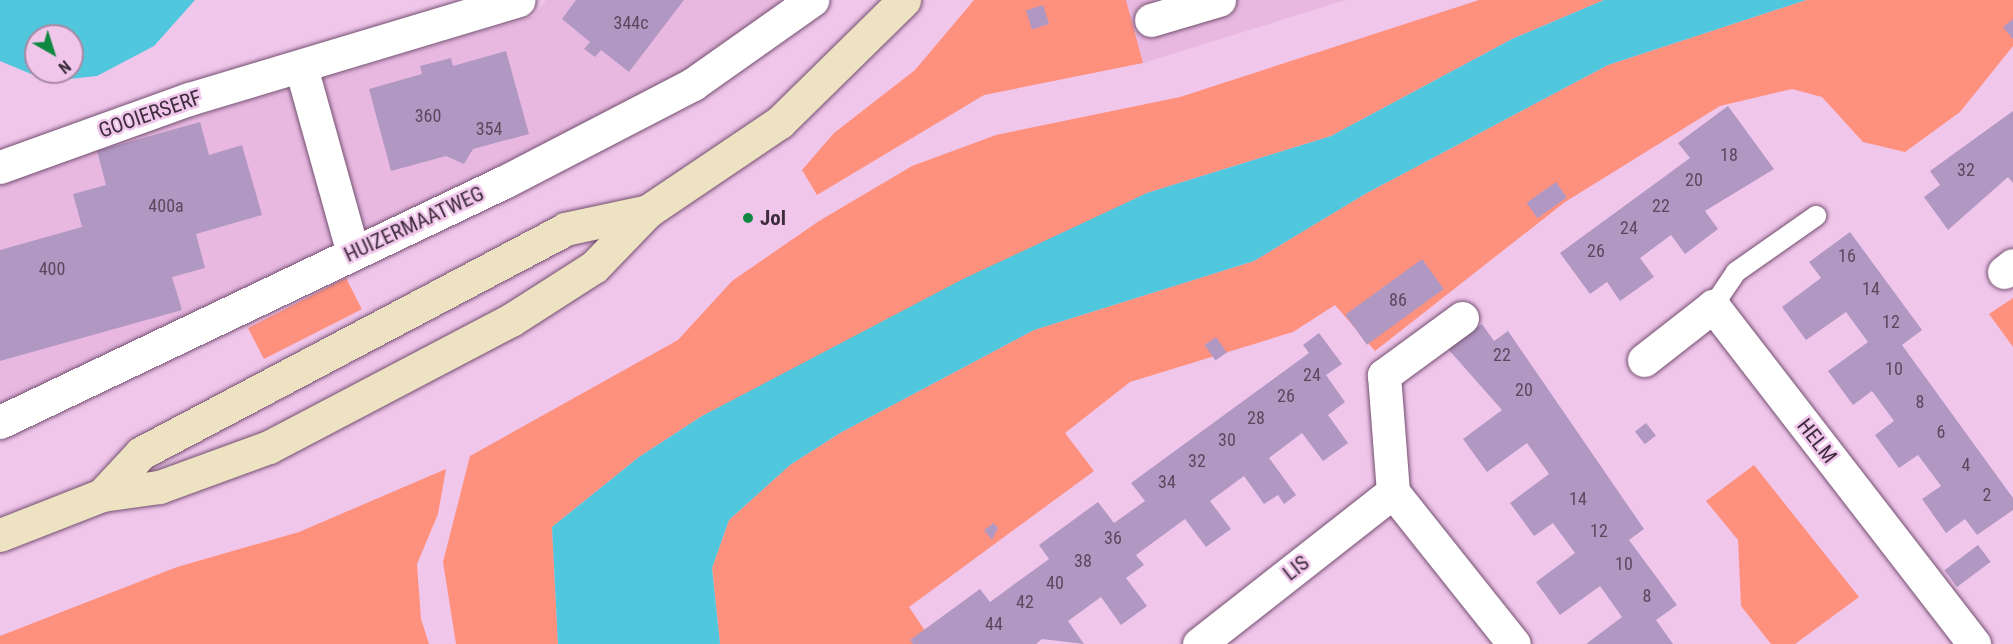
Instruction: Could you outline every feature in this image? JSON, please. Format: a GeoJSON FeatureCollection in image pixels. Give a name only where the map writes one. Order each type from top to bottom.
{"type":"FeatureCollection","features":[{"type":"Feature","properties":{"kind":"main road"},"geometry":{"type":"LineString","coordinates":[[0,534],[102,495],[159,487],[269,447],[404,378],[594,267],[648,211],[780,122],[904,0]]}},
{"type":"Feature","properties":{"kind":"main road"},"geometry":{"type":"LineString","coordinates":[[102,495],[141,453],[565,228],[648,211]]}},
{"type":"Feature","properties":{"kind":"street","name":"GOOIERSERF"},"geometry":{"type":"LineString","coordinates":[[0,166],[189,99],[302,67],[518,0]]}},
{"type":"Feature","properties":{"kind":"street","name":"HUIZERMAATWEG"},"geometry":{"type":"LineString","coordinates":[[0,422],[353,253],[693,84],[813,0]]}},
{"type":"Feature","properties":{"kind":"street"},"geometry":{"type":"LineString","coordinates":[[1151,20],[1219,0]]}},
{"type":"Feature","properties":{"kind":"street"},"geometry":{"type":"LineString","coordinates":[[302,67],[353,253]]}},
{"type":"Feature","properties":{"kind":"street"},"geometry":{"type":"LineString","coordinates":[[1644,360],[1713,306]]}},
{"type":"Feature","properties":{"kind":"street","name":"HELM"},"geometry":{"type":"LineString","coordinates":[[1713,306],[1974,644]]}},
{"type":"Feature","properties":{"kind":"street"},"geometry":{"type":"LineString","coordinates":[[1462,318],[1384,375],[1393,492],[1514,644]]}},
{"type":"Feature","properties":{"kind":"street","name":"LIS"},"geometry":{"type":"LineString","coordinates":[[1199,644],[1393,492]]}},
{"type":"Feature","properties":{"kind":"lane"},"geometry":{"type":"LineString","coordinates":[[1713,306],[1736,272],[1816,216]]}},
{"type":"Feature","properties":{"kind":"shaded area"},"geometry":{"type":"Polygon","coordinates":[[[546,0],[786,0],[684,75],[0,414],[0,184],[62,156],[534,16],[546,0]]]}},
{"type":"Feature","properties":{"kind":"shaded area"},"geometry":{"type":"Polygon","coordinates":[[[974,0],[1126,0],[1143,63],[984,95],[817,195],[802,170],[834,133],[915,70],[974,0]]]}},
{"type":"Feature","properties":{"kind":"shaded area"},"geometry":{"type":"Polygon","coordinates":[[[1126,0],[1346,0],[1143,63],[1126,0]]]}},
{"type":"Feature","properties":{"kind":"shaded area"},"geometry":{"type":"Polygon","coordinates":[[[1479,0],[1604,0],[1512,39],[1331,136],[1147,193],[702,416],[639,457],[552,527],[558,644],[456,644],[443,562],[470,456],[678,340],[732,281],[819,221],[912,166],[996,135],[1180,97],[1479,0]]]}},
{"type":"Feature","properties":{"kind":"shaded area"},"geometry":{"type":"Polygon","coordinates":[[[1806,0],[2013,0],[2013,46],[1960,112],[1905,152],[1863,142],[1822,97],[1792,89],[1720,106],[1565,202],[1375,351],[1335,305],[1293,332],[1130,382],[1065,433],[1094,471],[909,607],[934,644],[720,644],[712,568],[729,520],[790,465],[840,433],[1034,330],[1254,261],[1365,194],[1608,65],[1806,0]]]}},
{"type":"Feature","properties":{"kind":"shaded area"},"geometry":{"type":"Polygon","coordinates":[[[346,278],[362,309],[264,359],[248,328],[346,278]]]}},
{"type":"Feature","properties":{"kind":"shaded area"},"geometry":{"type":"Polygon","coordinates":[[[2013,298],[2013,347],[1989,314],[2013,298]]]}},
{"type":"Feature","properties":{"kind":"shaded area"},"geometry":{"type":"Polygon","coordinates":[[[1754,465],[1859,597],[1795,644],[1771,644],[1741,606],[1738,540],[1706,501],[1754,465]]]}},
{"type":"Feature","properties":{"kind":"shaded area"},"geometry":{"type":"Polygon","coordinates":[[[446,469],[438,514],[417,564],[421,619],[429,644],[0,644],[0,636],[177,567],[299,532],[446,469]]]}},
{"type":"Feature","properties":{"kind":"water"},"geometry":{"type":"Polygon","coordinates":[[[0,0],[195,0],[154,46],[97,76],[84,77],[84,24],[24,24],[24,71],[0,61],[0,0]]]}},
{"type":"Feature","properties":{"kind":"water"},"geometry":{"type":"Polygon","coordinates":[[[1604,0],[1806,0],[1608,65],[1365,194],[1254,261],[1034,330],[840,433],[790,465],[729,520],[712,568],[720,644],[558,644],[552,527],[639,457],[702,416],[963,279],[1147,193],[1331,136],[1512,39],[1604,0]]]}},
{"type":"Feature","properties":{"kind":"building"},"geometry":{"type":"Polygon","coordinates":[[[576,0],[684,0],[629,72],[601,50],[595,57],[584,49],[590,42],[562,19],[576,0]]]}},
{"type":"Feature","properties":{"kind":"building"},"geometry":{"type":"Polygon","coordinates":[[[1043,5],[1049,24],[1032,30],[1026,11],[1043,5]]]}},
{"type":"Feature","properties":{"kind":"building"},"geometry":{"type":"Polygon","coordinates":[[[2013,19],[2013,39],[2003,27],[2013,19]]]}},
{"type":"Feature","properties":{"kind":"building"},"geometry":{"type":"Polygon","coordinates":[[[506,51],[529,134],[473,149],[464,164],[446,156],[391,171],[369,89],[422,74],[420,66],[451,58],[453,66],[506,51]]]}},
{"type":"Feature","properties":{"kind":"building"},"geometry":{"type":"Polygon","coordinates":[[[1728,106],[1774,169],[1705,211],[1718,229],[1685,254],[1671,235],[1640,258],[1654,277],[1620,301],[1607,282],[1590,294],[1560,253],[1690,158],[1678,143],[1728,106]]]}},
{"type":"Feature","properties":{"kind":"building"},"geometry":{"type":"Polygon","coordinates":[[[2013,111],[2013,183],[2008,177],[1948,230],[1924,197],[1940,185],[1930,171],[2013,111]]]}},
{"type":"Feature","properties":{"kind":"building"},"geometry":{"type":"Polygon","coordinates":[[[200,122],[209,155],[242,145],[262,215],[196,234],[205,268],[172,277],[182,310],[0,361],[0,250],[82,227],[73,194],[106,185],[97,151],[200,122]]]}},
{"type":"Feature","properties":{"kind":"building"},"geometry":{"type":"Polygon","coordinates":[[[1556,182],[1567,198],[1537,218],[1527,203],[1556,182]]]}},
{"type":"Feature","properties":{"kind":"building"},"geometry":{"type":"Polygon","coordinates":[[[1850,232],[1922,330],[1902,345],[2013,498],[2013,510],[1977,535],[1965,519],[1946,533],[1922,499],[1941,486],[1918,455],[1899,468],[1875,435],[1894,421],[1872,391],[1853,405],[1828,371],[1868,342],[1846,312],[1806,340],[1782,307],[1821,278],[1809,262],[1850,232]]]}},
{"type":"Feature","properties":{"kind":"building"},"geometry":{"type":"Polygon","coordinates":[[[1422,259],[1444,289],[1367,345],[1345,315],[1422,259]]]}},
{"type":"Feature","properties":{"kind":"building"},"geometry":{"type":"Polygon","coordinates":[[[1482,324],[1494,341],[1508,331],[1644,529],[1629,540],[1677,605],[1656,620],[1673,644],[1586,644],[1622,617],[1600,586],[1560,615],[1536,582],[1575,553],[1553,523],[1534,536],[1510,503],[1549,474],[1527,443],[1487,472],[1463,439],[1502,410],[1448,349],[1482,324]]]}},
{"type":"Feature","properties":{"kind":"building"},"geometry":{"type":"Polygon","coordinates":[[[1319,333],[1342,364],[1326,375],[1345,402],[1328,415],[1348,443],[1323,461],[1302,433],[1269,458],[1296,495],[1284,504],[1278,495],[1264,504],[1244,476],[1210,501],[1231,529],[1206,547],[1185,519],[1136,555],[1144,565],[1126,578],[1147,606],[1121,625],[1101,597],[1068,621],[1084,644],[1042,639],[1036,644],[913,644],[910,640],[980,589],[990,602],[1049,559],[1039,545],[1098,502],[1114,523],[1145,501],[1131,483],[1309,353],[1303,345],[1319,333]]]}},
{"type":"Feature","properties":{"kind":"building"},"geometry":{"type":"Polygon","coordinates":[[[1216,337],[1227,353],[1215,361],[1205,345],[1216,337]]]}},
{"type":"Feature","properties":{"kind":"building"},"geometry":{"type":"Polygon","coordinates":[[[1646,423],[1656,436],[1645,444],[1635,432],[1646,423]]]}},
{"type":"Feature","properties":{"kind":"building"},"geometry":{"type":"Polygon","coordinates":[[[994,523],[998,528],[992,540],[984,530],[994,523]]]}},
{"type":"Feature","properties":{"kind":"building"},"geometry":{"type":"Polygon","coordinates":[[[1978,545],[1991,562],[1957,587],[1944,570],[1978,545]]]}},
{"type":"Feature","properties":{"kind":"place","name":"Jol"},"geometry":{"type":"Point","coordinates":[748,218]}}]}
